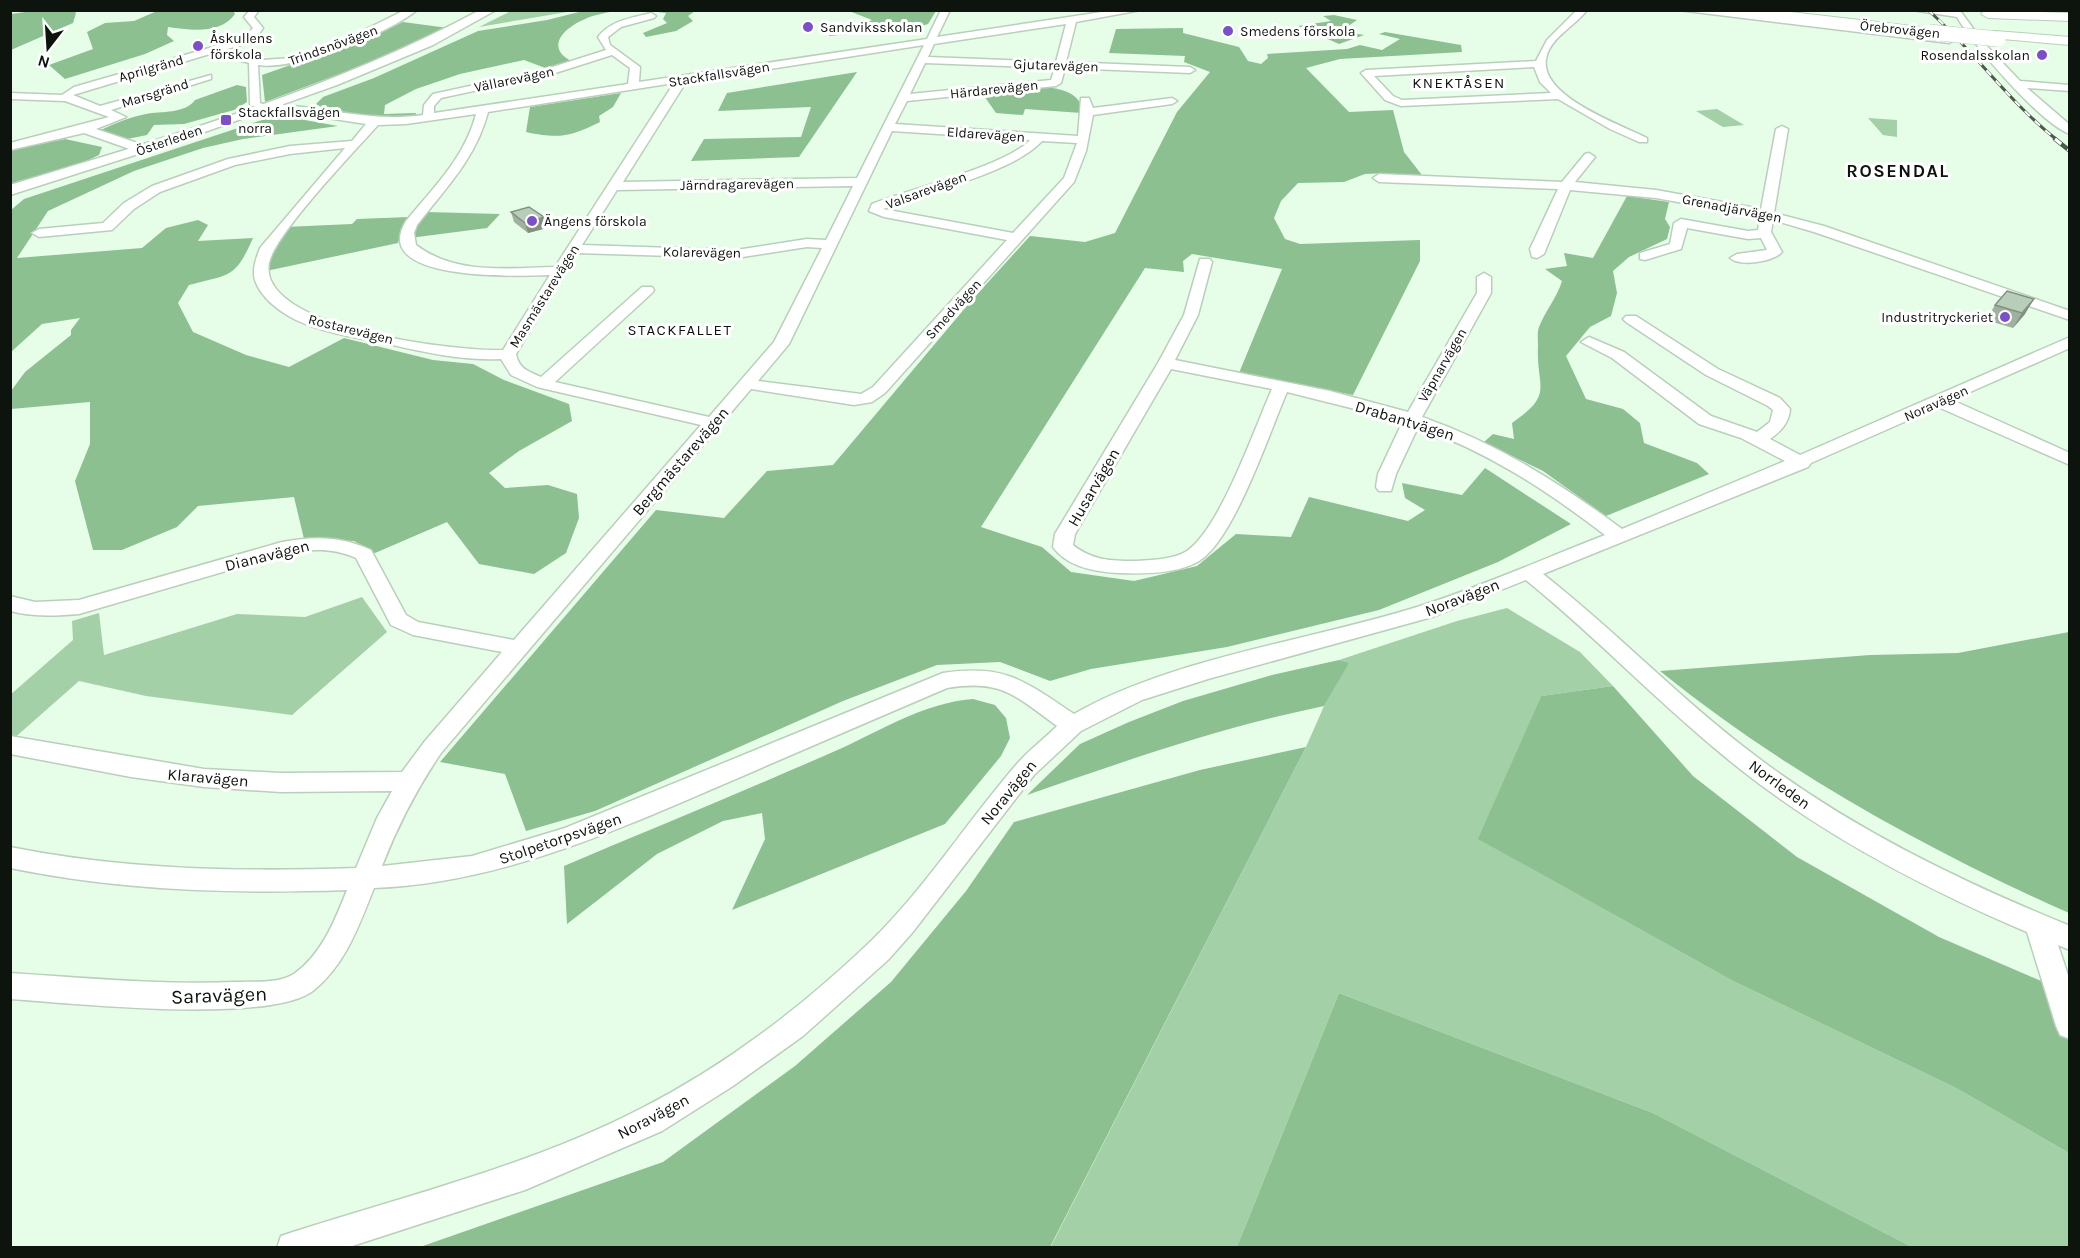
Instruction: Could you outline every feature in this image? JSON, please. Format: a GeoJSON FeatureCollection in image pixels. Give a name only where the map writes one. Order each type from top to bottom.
{"type":"FeatureCollection","features":[{"type":"Feature","properties":{"kind":"highway","name":"Örebrovägen"},"geometry":{"type":"LineString","coordinates":[[1732,10],[2070,44]]}},
{"type":"Feature","properties":{"kind":"highway","name":"Örebrovägen"},"geometry":{"type":"LineString","coordinates":[[1767,10],[1928,30]]}},
{"type":"Feature","properties":{"kind":"highway"},"geometry":{"type":"LineString","coordinates":[[2009,10],[2070,16]]}},
{"type":"Feature","properties":{"kind":"highway"},"geometry":{"type":"LineString","coordinates":[[1971,13],[2070,16]]}},
{"type":"Feature","properties":{"kind":"main road","name":"Österleden"},"geometry":{"type":"LineString","coordinates":[[10,190],[269,106],[390,59],[490,10]]}},
{"type":"Feature","properties":{"kind":"street","name":"Aprilgränd"},"geometry":{"type":"LineString","coordinates":[[66,98],[68,93],[78,89],[253,37],[258,28],[249,17],[255,10]]}},
{"type":"Feature","properties":{"kind":"street","name":"Trindsnövägen"},"geometry":{"type":"LineString","coordinates":[[214,50],[266,63],[284,63],[370,32],[413,10]]}},
{"type":"Feature","properties":{"kind":"street","name":"Bergmästarevägen"},"geometry":{"type":"LineString","coordinates":[[364,878],[388,818],[409,781],[433,747],[781,344],[946,10]]}},
{"type":"Feature","properties":{"kind":"street","name":"Stackfallsvägen"},"geometry":{"type":"LineString","coordinates":[[269,106],[301,109],[374,122],[428,118],[1072,20],[1083,14],[1137,10]]}},
{"type":"Feature","properties":{"kind":"street"},"geometry":{"type":"LineString","coordinates":[[1583,10],[1544,50],[1539,64],[1545,82],[1559,96],[1579,109],[1643,140]]}},
{"type":"Feature","properties":{"kind":"street"},"geometry":{"type":"LineString","coordinates":[[1682,10],[1786,16],[1949,40]]}},
{"type":"Feature","properties":{"kind":"street"},"geometry":{"type":"LineString","coordinates":[[1916,10],[1971,13],[1967,29],[2070,131]]}},
{"type":"Feature","properties":{"kind":"street"},"geometry":{"type":"LineString","coordinates":[[633,87],[635,67],[603,42],[605,33],[621,25],[651,16]]}},
{"type":"Feature","properties":{"kind":"street","name":"Härdarevägen"},"geometry":{"type":"LineString","coordinates":[[903,98],[1056,83],[1072,20]]}},
{"type":"Feature","properties":{"kind":"street","name":"Vällarevägen"},"geometry":{"type":"LineString","coordinates":[[428,118],[429,105],[437,96],[545,73],[614,51]]}},
{"type":"Feature","properties":{"kind":"street","name":"Gjutarevägen"},"geometry":{"type":"LineString","coordinates":[[922,60],[1190,70]]}},
{"type":"Feature","properties":{"kind":"street"},"geometry":{"type":"LineString","coordinates":[[253,64],[256,86],[255,105],[269,106]]}},
{"type":"Feature","properties":{"kind":"street"},"geometry":{"type":"LineString","coordinates":[[1539,64],[1366,73],[1389,98],[1401,103],[1559,96]]}},
{"type":"Feature","properties":{"kind":"street","name":"Marsgränd"},"geometry":{"type":"LineString","coordinates":[[102,109],[207,77]]}},
{"type":"Feature","properties":{"kind":"street","name":"Masmästarevägen"},"geometry":{"type":"LineString","coordinates":[[682,79],[648,138],[612,186],[508,354],[510,363],[517,372],[543,384],[714,423]]}},
{"type":"Feature","properties":{"kind":"street"},"geometry":{"type":"LineString","coordinates":[[2020,84],[2070,88]]}},
{"type":"Feature","properties":{"kind":"street"},"geometry":{"type":"LineString","coordinates":[[10,96],[66,98],[120,117],[85,129],[14,144]]}},
{"type":"Feature","properties":{"kind":"street","name":"Smedvägen"},"geometry":{"type":"LineString","coordinates":[[747,384],[837,399],[866,398],[891,379],[1070,179],[1078,162],[1087,106],[1172,101]]}},
{"type":"Feature","properties":{"kind":"street"},"geometry":{"type":"LineString","coordinates":[[483,110],[476,137],[468,152],[406,233],[409,247],[426,260],[457,269],[560,271]]}},
{"type":"Feature","properties":{"kind":"street","name":"Rostarevägen"},"geometry":{"type":"LineString","coordinates":[[374,122],[269,243],[261,269],[262,281],[268,292],[300,316],[342,330],[459,354],[508,354]]}},
{"type":"Feature","properties":{"kind":"street","name":"Eldarevägen"},"geometry":{"type":"LineString","coordinates":[[889,127],[1082,140]]}},
{"type":"Feature","properties":{"kind":"street"},"geometry":{"type":"LineString","coordinates":[[85,129],[142,149]]}},
{"type":"Feature","properties":{"kind":"street"},"geometry":{"type":"LineString","coordinates":[[1737,258],[1773,255],[1774,248],[1765,237],[1764,231],[1782,129]]}},
{"type":"Feature","properties":{"kind":"street","name":"Valsarevägen"},"geometry":{"type":"LineString","coordinates":[[1017,238],[876,211],[877,207],[993,164],[1034,145],[1040,137]]}},
{"type":"Feature","properties":{"kind":"street"},"geometry":{"type":"LineString","coordinates":[[39,233],[107,227],[129,206],[156,189],[232,162],[290,150],[353,144]]}},
{"type":"Feature","properties":{"kind":"street"},"geometry":{"type":"LineString","coordinates":[[1537,254],[1537,249],[1566,185],[1589,157]]}},
{"type":"Feature","properties":{"kind":"street","name":"Grenadjärvägen"},"geometry":{"type":"LineString","coordinates":[[1378,178],[1566,185],[1695,200],[1767,214],[1819,229],[1977,286],[2070,316]]}},
{"type":"Feature","properties":{"kind":"street","name":"Järndragarevägen"},"geometry":{"type":"LineString","coordinates":[[612,186],[861,182]]}},
{"type":"Feature","properties":{"kind":"street"},"geometry":{"type":"LineString","coordinates":[[1645,256],[1676,246],[1681,223],[1748,235],[1758,235],[1764,231]]}},
{"type":"Feature","properties":{"kind":"street","name":"Kolarevägen"},"geometry":{"type":"LineString","coordinates":[[574,249],[736,254],[807,243],[830,244]]}},
{"type":"Feature","properties":{"kind":"street","name":"Husarvägen"},"geometry":{"type":"LineString","coordinates":[[1205,262],[1191,315],[1166,363],[1065,534],[1063,547],[1074,557],[1090,564],[1135,567],[1194,556],[1215,534],[1281,387]]}},
{"type":"Feature","properties":{"kind":"street"},"geometry":{"type":"LineString","coordinates":[[1977,286],[1987,273]]}},
{"type":"Feature","properties":{"kind":"street","name":"Väpnarvägen"},"geometry":{"type":"LineString","coordinates":[[1385,487],[1387,474],[1412,420],[1484,293],[1484,277]]}},
{"type":"Feature","properties":{"kind":"street"},"geometry":{"type":"LineString","coordinates":[[543,384],[647,290]]}},
{"type":"Feature","properties":{"kind":"street"},"geometry":{"type":"LineString","coordinates":[[1631,319],[1712,372],[1774,402],[1782,409],[1782,417],[1777,427],[1759,439]]}},
{"type":"Feature","properties":{"kind":"street"},"geometry":{"type":"LineString","coordinates":[[1589,342],[1618,356],[1705,420],[1759,439],[1802,463]]}},
{"type":"Feature","properties":{"kind":"street","name":"Noravägen"},"geometry":{"type":"LineString","coordinates":[[293,1248],[525,1174],[651,1120],[723,1076],[793,1027],[825,1001],[903,925],[1026,769],[1073,724],[1134,694],[1204,672],[1425,612],[1620,537],[1802,463],[2070,342]]}},
{"type":"Feature","properties":{"kind":"street","name":"Drabantvägen"},"geometry":{"type":"LineString","coordinates":[[1166,363],[1281,387],[1412,420],[1452,433],[1514,463],[1620,537]]}},
{"type":"Feature","properties":{"kind":"street"},"geometry":{"type":"LineString","coordinates":[[1939,401],[2070,460]]}},
{"type":"Feature","properties":{"kind":"street","name":"Dianavägen"},"geometry":{"type":"LineString","coordinates":[[14,609],[50,610],[89,605],[282,548],[312,542],[335,542],[364,554],[398,620],[413,628],[519,648]]}},
{"type":"Feature","properties":{"kind":"street","name":"Norrleden"},"geometry":{"type":"LineString","coordinates":[[1528,572],[1577,609],[1696,719],[1780,786],[1829,818],[1926,873],[2070,938]]}},
{"type":"Feature","properties":{"kind":"street","name":"Stolpetorpsvägen"},"geometry":{"type":"LineString","coordinates":[[10,857],[65,869],[153,880],[255,883],[437,872],[489,863],[572,836],[943,681],[969,676],[990,678],[1011,686],[1073,724]]}},
{"type":"Feature","properties":{"kind":"street","name":"Klaravägen"},"geometry":{"type":"LineString","coordinates":[[10,745],[132,769],[205,778],[325,783],[409,781]]}},
{"type":"Feature","properties":{"kind":"street","name":"Saravägen"},"geometry":{"type":"LineString","coordinates":[[10,986],[172,997],[276,993],[303,983],[326,960],[343,933],[364,878]]}},
{"type":"Feature","properties":{"kind":"street"},"geometry":{"type":"LineString","coordinates":[[2038,925],[2070,1026]]}},
{"type":"Feature","properties":{"kind":"green space"},"geometry":{"type":"Polygon","coordinates":[[[40,10],[74,11],[76,13],[73,23],[11,50],[11,14],[40,10]]]}},
{"type":"Feature","properties":{"kind":"green space"},"geometry":{"type":"Polygon","coordinates":[[[233,10],[235,14],[221,25],[204,29],[168,27],[167,35],[174,41],[145,54],[65,79],[49,65],[93,49],[87,32],[105,23],[134,21],[157,11],[233,10]]]}},
{"type":"Feature","properties":{"kind":"green space"},"geometry":{"type":"Polygon","coordinates":[[[511,10],[573,11],[479,27],[511,10]]]}},
{"type":"Feature","properties":{"kind":"green space"},"geometry":{"type":"Polygon","coordinates":[[[695,10],[688,16],[693,21],[676,31],[646,37],[643,33],[667,23],[663,19],[666,13],[649,11],[695,10]]]}},
{"type":"Feature","properties":{"kind":"green space"},"geometry":{"type":"Polygon","coordinates":[[[583,11],[615,11],[587,18],[563,34],[558,45],[560,51],[573,62],[548,69],[524,60],[460,74],[416,89],[385,105],[384,114],[416,113],[415,117],[364,120],[339,115],[316,104],[323,97],[374,78],[478,31],[547,20],[583,11]]]}},
{"type":"Feature","properties":{"kind":"green space"},"geometry":{"type":"Polygon","coordinates":[[[849,11],[936,11],[928,24],[919,27],[829,36],[832,30],[859,26],[872,20],[849,11]]]}},
{"type":"Feature","properties":{"kind":"green space"},"geometry":{"type":"Polygon","coordinates":[[[1334,15],[1357,20],[1341,31],[1364,35],[1339,44],[1298,26],[1331,21],[1323,16],[1334,15]]]}},
{"type":"Feature","properties":{"kind":"green space"},"geometry":{"type":"Polygon","coordinates":[[[403,22],[448,28],[398,52],[265,102],[262,75],[373,36],[403,22]]]}},
{"type":"Feature","properties":{"kind":"green space"},"geometry":{"type":"Polygon","coordinates":[[[1183,28],[1183,33],[1239,47],[1248,61],[1261,64],[1268,58],[1267,54],[1347,49],[1360,45],[1382,50],[1400,39],[1379,34],[1385,32],[1461,45],[1462,52],[1340,59],[1306,68],[1349,112],[1393,110],[1404,152],[1425,179],[1397,179],[1387,173],[1365,174],[1344,182],[1298,183],[1281,201],[1274,218],[1285,239],[1300,244],[1420,240],[1420,261],[1353,395],[1239,373],[1282,269],[1192,254],[1183,261],[1184,272],[1145,268],[981,527],[1042,547],[1071,572],[1134,581],[1197,566],[1236,534],[1291,537],[1309,497],[1408,521],[1425,510],[1405,498],[1402,483],[1462,495],[1485,468],[1571,524],[1498,562],[1379,610],[1227,647],[1091,669],[1050,681],[1000,662],[937,665],[843,701],[595,811],[526,831],[505,774],[440,762],[656,510],[724,518],[767,471],[833,465],[971,301],[1030,236],[1085,242],[1115,233],[1177,112],[1210,72],[1184,62],[1185,56],[1109,53],[1116,29],[1183,28]]]}},
{"type":"Feature","properties":{"kind":"green space"},"geometry":{"type":"Polygon","coordinates":[[[857,72],[799,157],[691,161],[704,139],[801,137],[811,107],[718,111],[727,93],[857,72]]]}},
{"type":"Feature","properties":{"kind":"green space"},"geometry":{"type":"Polygon","coordinates":[[[237,85],[246,87],[247,102],[234,110],[184,124],[154,125],[147,135],[127,139],[101,130],[140,115],[179,110],[195,100],[237,85]]]}},
{"type":"Feature","properties":{"kind":"green space"},"geometry":{"type":"Polygon","coordinates":[[[1047,87],[1065,91],[1075,97],[1079,101],[1082,113],[1025,109],[1023,115],[996,113],[982,93],[1047,87]]]}},
{"type":"Feature","properties":{"kind":"green space"},"geometry":{"type":"Polygon","coordinates":[[[621,93],[613,107],[599,116],[600,122],[580,131],[556,136],[526,132],[530,107],[621,93]]]}},
{"type":"Feature","properties":{"kind":"green space"},"geometry":{"type":"Polygon","coordinates":[[[1717,109],[1744,125],[1723,127],[1696,111],[1717,109]]]}},
{"type":"Feature","properties":{"kind":"green space"},"geometry":{"type":"Polygon","coordinates":[[[277,115],[338,126],[243,139],[203,148],[134,171],[48,211],[17,258],[142,248],[166,228],[198,220],[208,225],[198,241],[253,238],[241,261],[230,273],[189,285],[178,303],[193,332],[246,355],[289,367],[344,338],[433,360],[473,364],[504,380],[569,404],[572,421],[519,451],[489,473],[505,488],[548,485],[577,494],[579,518],[566,553],[534,574],[479,564],[447,522],[375,553],[354,541],[304,539],[294,497],[198,506],[177,527],[122,550],[93,550],[75,481],[90,444],[90,402],[11,409],[11,391],[25,372],[71,335],[71,330],[80,318],[42,324],[11,352],[11,210],[24,199],[277,115]]]}},
{"type":"Feature","properties":{"kind":"green space"},"geometry":{"type":"Polygon","coordinates":[[[1868,118],[1897,120],[1897,137],[1883,135],[1868,118]]]}},
{"type":"Feature","properties":{"kind":"green space"},"geometry":{"type":"Polygon","coordinates":[[[65,139],[102,147],[99,155],[76,166],[11,187],[11,150],[65,139]]]}},
{"type":"Feature","properties":{"kind":"green space"},"geometry":{"type":"Polygon","coordinates":[[[1627,196],[1669,202],[1665,219],[1670,227],[1667,239],[1629,257],[1613,271],[1617,293],[1611,316],[1590,327],[1566,356],[1586,399],[1623,409],[1640,423],[1644,443],[1697,463],[1709,474],[1606,516],[1543,471],[1484,442],[1493,434],[1514,439],[1512,423],[1525,413],[1539,397],[1538,329],[1562,281],[1545,269],[1567,266],[1564,253],[1593,258],[1627,196]]]}},
{"type":"Feature","properties":{"kind":"green space"},"geometry":{"type":"Polygon","coordinates":[[[427,212],[500,214],[487,228],[410,238],[427,212]]]}},
{"type":"Feature","properties":{"kind":"green space"},"geometry":{"type":"Polygon","coordinates":[[[410,217],[402,229],[398,243],[266,271],[269,253],[285,227],[352,224],[357,219],[410,217]]]}},
{"type":"Feature","properties":{"kind":"green space"},"geometry":{"type":"Polygon","coordinates":[[[362,597],[387,632],[292,715],[146,696],[79,681],[11,741],[10,695],[73,640],[72,621],[99,613],[104,655],[237,614],[305,617],[362,597]]]}},
{"type":"Feature","properties":{"kind":"green space"},"geometry":{"type":"Polygon","coordinates":[[[1507,608],[1580,652],[1613,686],[1541,696],[1479,839],[1733,981],[1956,1088],[2069,1153],[2069,1247],[1912,1247],[1653,1113],[1339,993],[1237,1247],[1050,1248],[1306,747],[1324,706],[1348,663],[1339,660],[1457,621],[1507,608]]]}},
{"type":"Feature","properties":{"kind":"green space"},"geometry":{"type":"Polygon","coordinates":[[[2069,632],[2069,913],[1962,862],[1857,806],[1756,742],[1660,671],[1870,655],[1958,653],[2069,632]]]}},
{"type":"Feature","properties":{"kind":"green space"},"geometry":{"type":"Polygon","coordinates":[[[1339,660],[1349,663],[1324,706],[1211,734],[1027,795],[1080,744],[1129,722],[1183,701],[1272,675],[1339,660]]]}},
{"type":"Feature","properties":{"kind":"green space"},"geometry":{"type":"Polygon","coordinates":[[[1613,686],[1693,776],[1797,857],[1939,937],[2069,993],[2069,1153],[1956,1088],[1733,981],[1478,839],[1541,696],[1613,686]]]}},
{"type":"Feature","properties":{"kind":"green space"},"geometry":{"type":"Polygon","coordinates":[[[973,699],[995,705],[1006,718],[1010,738],[1001,756],[945,824],[732,910],[765,839],[762,813],[723,821],[657,854],[567,924],[564,866],[800,767],[918,712],[973,699]]]}},
{"type":"Feature","properties":{"kind":"green space"},"geometry":{"type":"Polygon","coordinates":[[[1306,747],[1050,1247],[420,1247],[663,1162],[795,1066],[891,982],[966,891],[1014,822],[1200,770],[1306,747]]]}},
{"type":"Feature","properties":{"kind":"green space"},"geometry":{"type":"Polygon","coordinates":[[[1339,993],[1653,1113],[1912,1247],[1237,1247],[1339,993]]]}},
{"type":"Feature","properties":{"kind":"building"},"geometry":{"type":"Polygon","coordinates":[[[529,207],[544,217],[525,223],[511,212],[529,207]]]}},
{"type":"Feature","properties":{"kind":"building"},"geometry":{"type":"Polygon","coordinates":[[[2007,291],[2034,299],[2022,313],[1995,305],[2007,291]]]}},
{"type":"Feature","properties":{"kind":"railway"},"geometry":{"type":"LineString","coordinates":[[1928,10],[2023,109],[2057,140]]}},
{"type":"Feature","properties":{"kind":"railway"},"geometry":{"type":"LineString","coordinates":[[2055,139],[2070,151]]}},
{"type":"Feature","properties":{"kind":"place","name":"Sandviksskolan"},"geometry":{"type":"Point","coordinates":[808,27]}},
{"type":"Feature","properties":{"kind":"place","name":"Smedens förskola"},"geometry":{"type":"Point","coordinates":[1228,31]}},
{"type":"Feature","properties":{"kind":"place","name":"Åskullens förskola"},"geometry":{"type":"Point","coordinates":[198,46]}},
{"type":"Feature","properties":{"kind":"place","name":"Rosendalsskolan"},"geometry":{"type":"Point","coordinates":[2042,55]}},
{"type":"Feature","properties":{"kind":"place","name":"Stackfallsvägen norra"},"geometry":{"type":"Point","coordinates":[226,120]}},
{"type":"Feature","properties":{"kind":"place","name":"Ängens förskola"},"geometry":{"type":"Point","coordinates":[532,221]}},
{"type":"Feature","properties":{"kind":"place","name":"Industritryckeriet"},"geometry":{"type":"Point","coordinates":[2005,317]}},
{"type":"Feature","properties":{"kind":"district","name":"KNEKTÅSEN"},"geometry":{"type":"Point","coordinates":[1459,83]}},
{"type":"Feature","properties":{"kind":"district","name":"ROSENDAL"},"geometry":{"type":"Point","coordinates":[1898,171]}},
{"type":"Feature","properties":{"kind":"district","name":"STACKFALLET"},"geometry":{"type":"Point","coordinates":[680,330]}}]}
